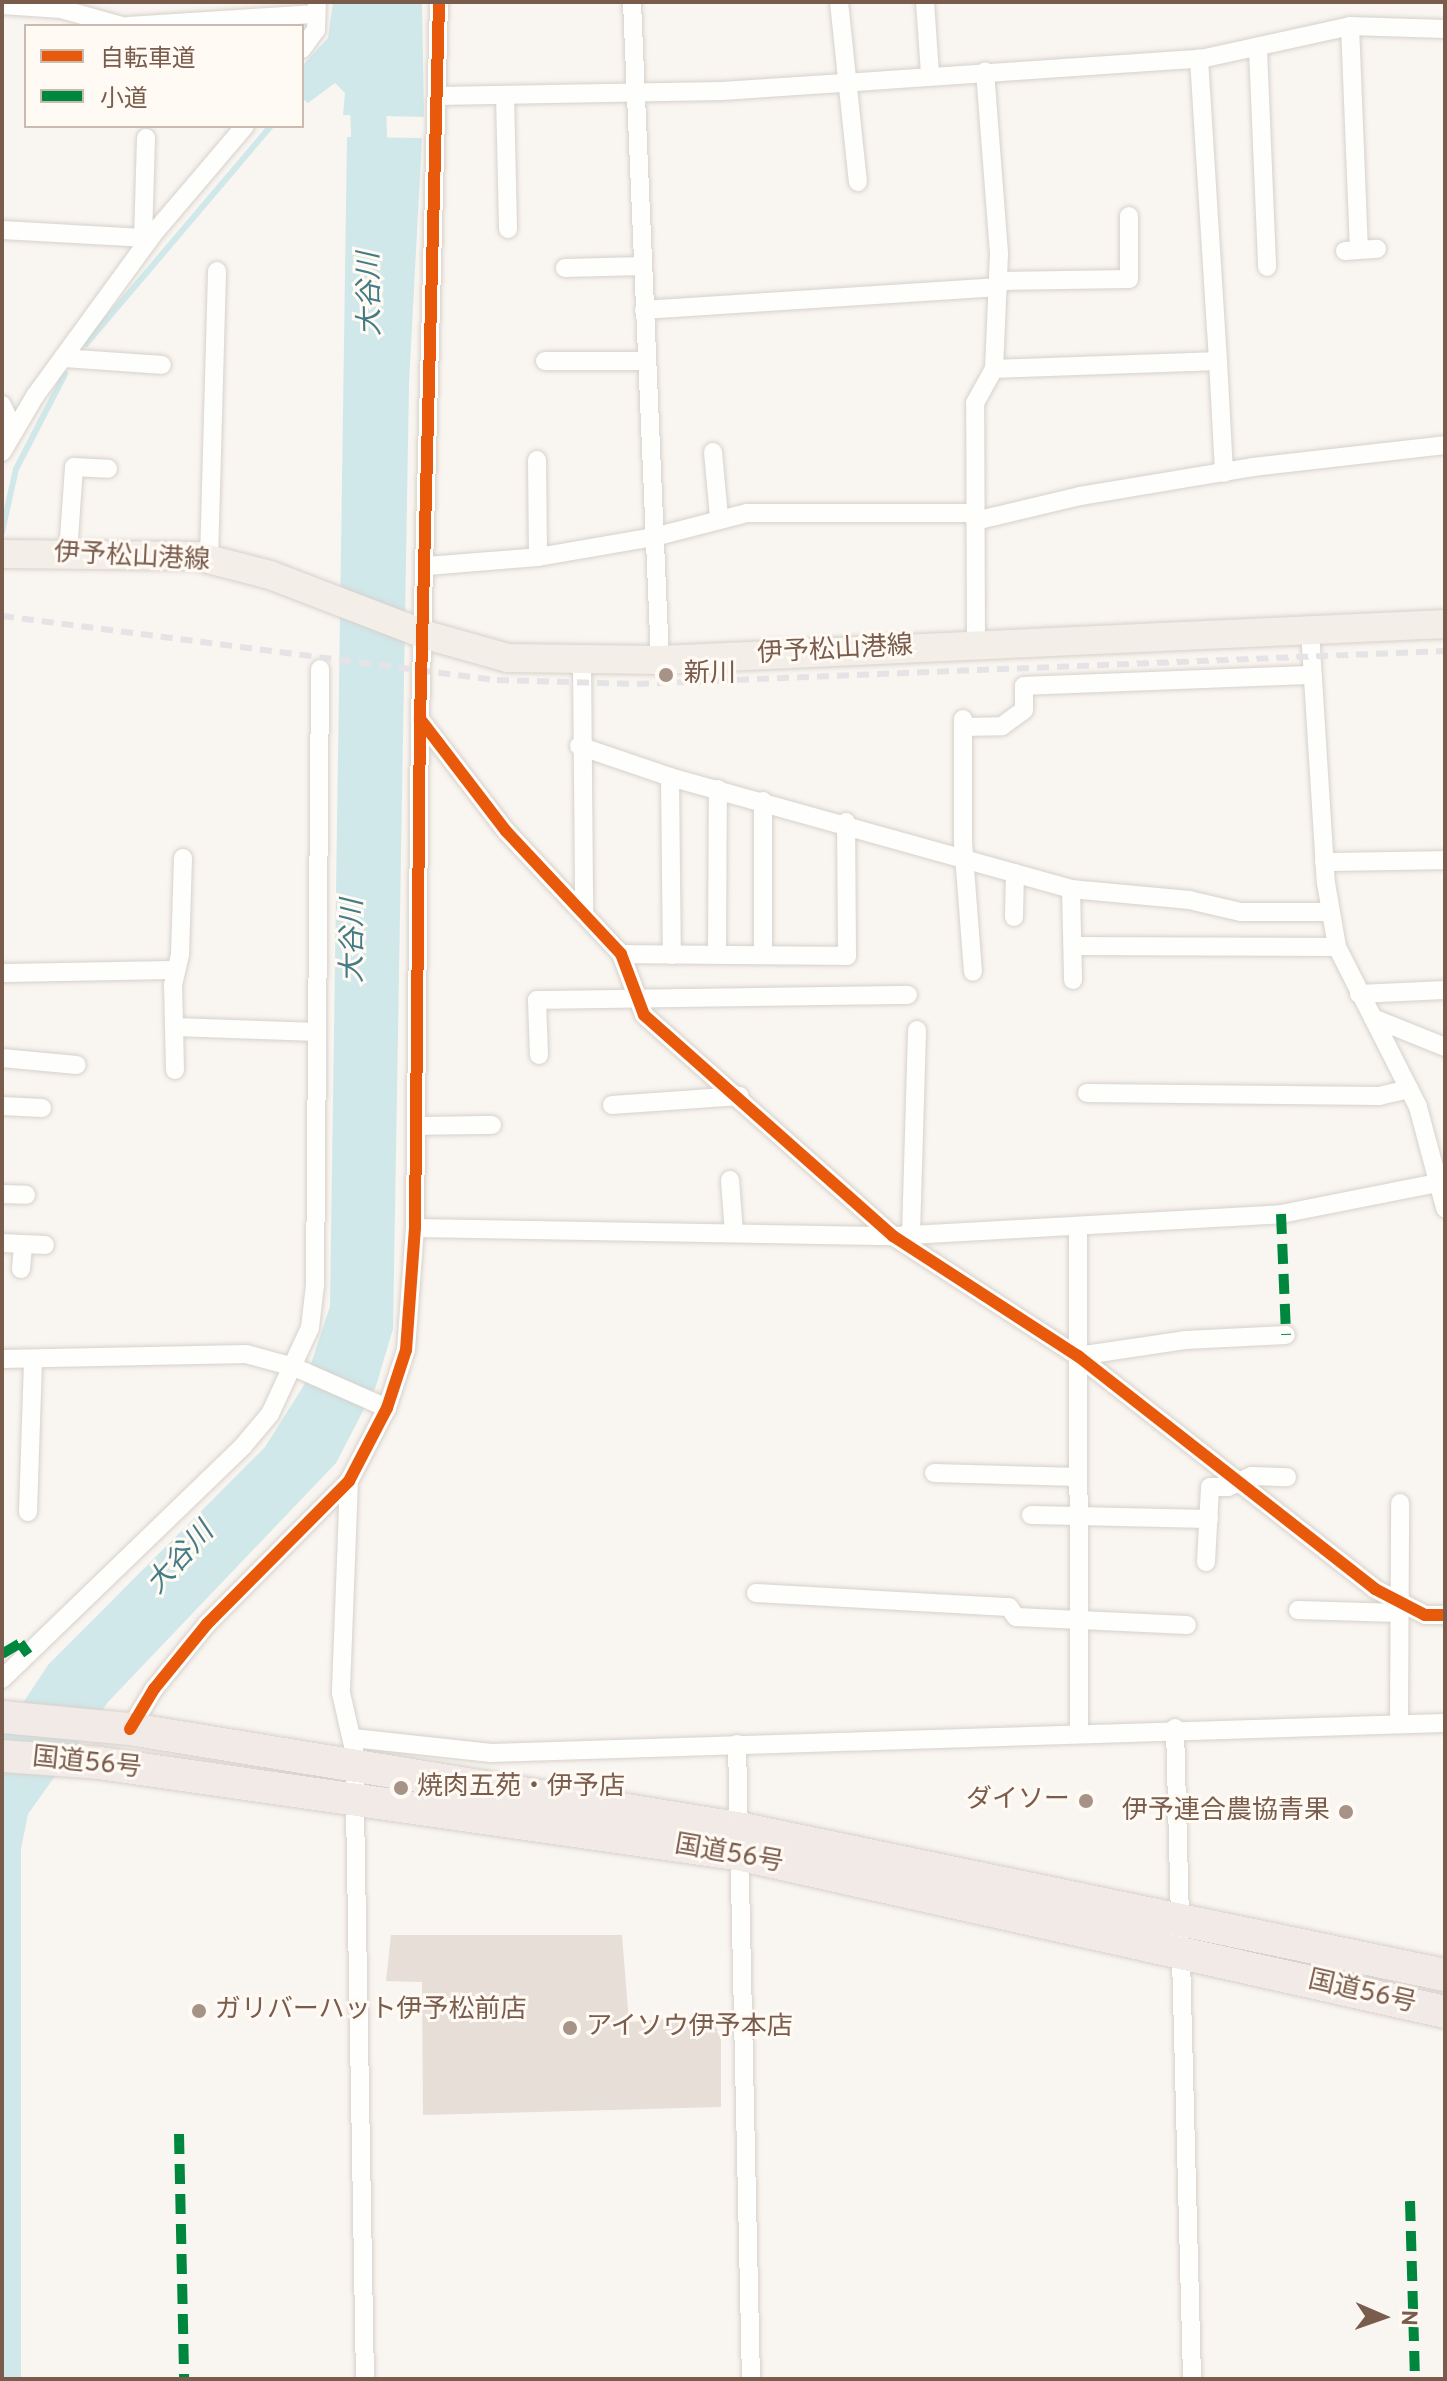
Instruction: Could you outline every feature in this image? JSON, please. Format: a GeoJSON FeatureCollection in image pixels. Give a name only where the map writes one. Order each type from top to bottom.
{"type":"FeatureCollection","features":[{"type":"Feature","properties":{"kind":"highway","name":"国道56号"},"geometry":{"type":"LineString","coordinates":[[2,1717],[353,1752],[742,1842],[1180,1936],[1445,1975]]}},
{"type":"Feature","properties":{"kind":"highway","name":"国道56号"},"geometry":{"type":"LineString","coordinates":[[2,1756],[75,1760],[353,1803],[742,1842]]}},
{"type":"Feature","properties":{"kind":"highway","name":"国道56号"},"geometry":{"type":"LineString","coordinates":[[1180,1936],[1445,2012]]}},
{"type":"Feature","properties":{"kind":"main road","name":"伊予松山港線"},"geometry":{"type":"LineString","coordinates":[[2,554],[68,553],[209,559],[326,595],[422,634],[508,658],[660,660],[976,643],[1445,624]]}},
{"type":"Feature","properties":{"kind":"street"},"geometry":{"type":"LineString","coordinates":[[124,1728],[207,1624],[349,1481],[406,1350],[415,1228],[420,719],[427,566],[439,2]]}},
{"type":"Feature","properties":{"kind":"street"},"geometry":{"type":"LineString","coordinates":[[632,2],[660,660]]}},
{"type":"Feature","properties":{"kind":"street"},"geometry":{"type":"LineString","coordinates":[[839,2],[858,182]]}},
{"type":"Feature","properties":{"kind":"street"},"geometry":{"type":"LineString","coordinates":[[925,2],[930,74]]}},
{"type":"Feature","properties":{"kind":"street"},"geometry":{"type":"LineString","coordinates":[[2,5],[61,9],[115,24]]}},
{"type":"Feature","properties":{"kind":"street"},"geometry":{"type":"LineString","coordinates":[[184,24],[240,22],[316,8],[316,30],[304,46]]}},
{"type":"Feature","properties":{"kind":"street"},"geometry":{"type":"LineString","coordinates":[[437,96],[635,93],[1199,59],[1258,49],[1350,26],[1445,29]]}},
{"type":"Feature","properties":{"kind":"street"},"geometry":{"type":"LineString","coordinates":[[1350,26],[1360,250]]}},
{"type":"Feature","properties":{"kind":"street"},"geometry":{"type":"LineString","coordinates":[[1258,49],[1267,267]]}},
{"type":"Feature","properties":{"kind":"street"},"geometry":{"type":"LineString","coordinates":[[1199,59],[1224,473]]}},
{"type":"Feature","properties":{"kind":"street"},"geometry":{"type":"LineString","coordinates":[[976,643],[975,403],[994,369],[998,284],[985,72]]}},
{"type":"Feature","properties":{"kind":"street"},"geometry":{"type":"LineString","coordinates":[[505,95],[508,229]]}},
{"type":"Feature","properties":{"kind":"street"},"geometry":{"type":"LineString","coordinates":[[2,452],[145,240],[242,128]]}},
{"type":"Feature","properties":{"kind":"street"},"geometry":{"type":"LineString","coordinates":[[145,240],[146,138]]}},
{"type":"Feature","properties":{"kind":"street"},"geometry":{"type":"LineString","coordinates":[[644,310],[998,284],[1129,279],[1129,216]]}},
{"type":"Feature","properties":{"kind":"street"},"geometry":{"type":"LineString","coordinates":[[2,230],[145,240]]}},
{"type":"Feature","properties":{"kind":"street"},"geometry":{"type":"LineString","coordinates":[[565,268],[642,266]]}},
{"type":"Feature","properties":{"kind":"street"},"geometry":{"type":"LineString","coordinates":[[209,559],[217,271]]}},
{"type":"Feature","properties":{"kind":"street"},"geometry":{"type":"LineString","coordinates":[[63,358],[162,365]]}},
{"type":"Feature","properties":{"kind":"street"},"geometry":{"type":"LineString","coordinates":[[545,361],[646,361]]}},
{"type":"Feature","properties":{"kind":"street"},"geometry":{"type":"LineString","coordinates":[[994,369],[1218,361]]}},
{"type":"Feature","properties":{"kind":"street"},"geometry":{"type":"LineString","coordinates":[[2,405],[14,431]]}},
{"type":"Feature","properties":{"kind":"street"},"geometry":{"type":"LineString","coordinates":[[427,566],[538,557],[654,537],[719,517],[766,512],[975,517],[1080,496],[1224,473],[1445,445]]}},
{"type":"Feature","properties":{"kind":"street"},"geometry":{"type":"LineString","coordinates":[[713,452],[719,517]]}},
{"type":"Feature","properties":{"kind":"street"},"geometry":{"type":"LineString","coordinates":[[537,460],[538,557]]}},
{"type":"Feature","properties":{"kind":"street"},"geometry":{"type":"LineString","coordinates":[[68,553],[74,467],[108,469]]}},
{"type":"Feature","properties":{"kind":"street"},"geometry":{"type":"LineString","coordinates":[[415,1228],[902,1235],[1281,1214],[1442,1193],[1409,1089],[1337,947],[1329,912],[1324,862],[1310,631]]}},
{"type":"Feature","properties":{"kind":"street"},"geometry":{"type":"LineString","coordinates":[[582,660],[579,746],[584,910]]}},
{"type":"Feature","properties":{"kind":"street"},"geometry":{"type":"LineString","coordinates":[[2,1679],[243,1446],[270,1414],[299,1369],[310,1328],[315,1285],[320,669]]}},
{"type":"Feature","properties":{"kind":"street"},"geometry":{"type":"LineString","coordinates":[[973,972],[965,858],[963,723],[1002,726],[1024,710],[1024,686],[1312,675]]}},
{"type":"Feature","properties":{"kind":"street"},"geometry":{"type":"LineString","coordinates":[[420,719],[506,831],[584,910],[621,954],[644,1015],[902,1235],[1078,1356],[1399,1607]]}},
{"type":"Feature","properties":{"kind":"street"},"geometry":{"type":"LineString","coordinates":[[579,746],[670,777],[846,822],[1071,889],[1189,900],[1241,912],[1329,912]]}},
{"type":"Feature","properties":{"kind":"street"},"geometry":{"type":"LineString","coordinates":[[670,777],[672,955]]}},
{"type":"Feature","properties":{"kind":"street"},"geometry":{"type":"LineString","coordinates":[[717,954],[718,789]]}},
{"type":"Feature","properties":{"kind":"street"},"geometry":{"type":"LineString","coordinates":[[763,801],[763,955]]}},
{"type":"Feature","properties":{"kind":"street"},"geometry":{"type":"LineString","coordinates":[[621,954],[847,956],[846,822]]}},
{"type":"Feature","properties":{"kind":"street"},"geometry":{"type":"LineString","coordinates":[[175,1070],[176,970],[183,858]]}},
{"type":"Feature","properties":{"kind":"street"},"geometry":{"type":"LineString","coordinates":[[1324,862],[1445,860]]}},
{"type":"Feature","properties":{"kind":"street"},"geometry":{"type":"LineString","coordinates":[[1014,917],[1015,873]]}},
{"type":"Feature","properties":{"kind":"street"},"geometry":{"type":"LineString","coordinates":[[1071,889],[1073,980]]}},
{"type":"Feature","properties":{"kind":"street"},"geometry":{"type":"LineString","coordinates":[[1074,946],[1337,947]]}},
{"type":"Feature","properties":{"kind":"street"},"geometry":{"type":"LineString","coordinates":[[2,973],[176,970]]}},
{"type":"Feature","properties":{"kind":"street"},"geometry":{"type":"LineString","coordinates":[[1359,994],[1445,990]]}},
{"type":"Feature","properties":{"kind":"street"},"geometry":{"type":"LineString","coordinates":[[539,1055],[537,1000],[908,995]]}},
{"type":"Feature","properties":{"kind":"street"},"geometry":{"type":"LineString","coordinates":[[1373,1018],[1445,1047]]}},
{"type":"Feature","properties":{"kind":"street"},"geometry":{"type":"LineString","coordinates":[[176,1027],[316,1032]]}},
{"type":"Feature","properties":{"kind":"street"},"geometry":{"type":"LineString","coordinates":[[902,1235],[917,1030]]}},
{"type":"Feature","properties":{"kind":"street"},"geometry":{"type":"LineString","coordinates":[[2,1058],[77,1065]]}},
{"type":"Feature","properties":{"kind":"street"},"geometry":{"type":"LineString","coordinates":[[1087,1093],[1379,1096],[1409,1089]]}},
{"type":"Feature","properties":{"kind":"street"},"geometry":{"type":"LineString","coordinates":[[612,1105],[740,1096]]}},
{"type":"Feature","properties":{"kind":"street"},"geometry":{"type":"LineString","coordinates":[[2,1106],[42,1108]]}},
{"type":"Feature","properties":{"kind":"street"},"geometry":{"type":"LineString","coordinates":[[416,1126],[492,1125]]}},
{"type":"Feature","properties":{"kind":"street"},"geometry":{"type":"LineString","coordinates":[[730,1180],[734,1233]]}},
{"type":"Feature","properties":{"kind":"street"},"geometry":{"type":"LineString","coordinates":[[2,1194],[26,1195]]}},
{"type":"Feature","properties":{"kind":"street"},"geometry":{"type":"LineString","coordinates":[[1078,1227],[1079,1731]]}},
{"type":"Feature","properties":{"kind":"street"},"geometry":{"type":"LineString","coordinates":[[2,1243],[45,1245]]}},
{"type":"Feature","properties":{"kind":"street"},"geometry":{"type":"LineString","coordinates":[[21,1269],[23,1244]]}},
{"type":"Feature","properties":{"kind":"street"},"geometry":{"type":"LineString","coordinates":[[1078,1356],[1185,1340],[1286,1335]]}},
{"type":"Feature","properties":{"kind":"street"},"geometry":{"type":"LineString","coordinates":[[2,1359],[246,1354],[299,1369],[383,1406]]}},
{"type":"Feature","properties":{"kind":"street"},"geometry":{"type":"LineString","coordinates":[[28,1512],[33,1360]]}},
{"type":"Feature","properties":{"kind":"street"},"geometry":{"type":"LineString","coordinates":[[934,1473],[1078,1477]]}},
{"type":"Feature","properties":{"kind":"street"},"geometry":{"type":"LineString","coordinates":[[1206,1562],[1210,1487],[1239,1482],[1252,1476],[1287,1477]]}},
{"type":"Feature","properties":{"kind":"street"},"geometry":{"type":"LineString","coordinates":[[349,1481],[341,1693],[353,1752],[365,2379]]}},
{"type":"Feature","properties":{"kind":"street"},"geometry":{"type":"LineString","coordinates":[[1399,1723],[1400,1503]]}},
{"type":"Feature","properties":{"kind":"street"},"geometry":{"type":"LineString","coordinates":[[1031,1515],[1209,1519]]}},
{"type":"Feature","properties":{"kind":"street"},"geometry":{"type":"LineString","coordinates":[[756,1593],[1009,1607],[1016,1617],[1187,1625]]}},
{"type":"Feature","properties":{"kind":"street"},"geometry":{"type":"LineString","coordinates":[[1298,1610],[1399,1607],[1425,1615],[1445,1615]]}},
{"type":"Feature","properties":{"kind":"street"},"geometry":{"type":"LineString","coordinates":[[353,1752],[491,1753],[1079,1731],[1445,1723]]}},
{"type":"Feature","properties":{"kind":"street"},"geometry":{"type":"LineString","coordinates":[[1175,1728],[1192,2379]]}},
{"type":"Feature","properties":{"kind":"street"},"geometry":{"type":"LineString","coordinates":[[737,1744],[742,1842],[751,2379]]}},
{"type":"Feature","properties":{"kind":"water"},"geometry":{"type":"Polygon","coordinates":[[[333,2],[422,2],[424,117],[343,115],[345,93],[335,83],[308,103],[304,100],[304,64],[328,38],[333,2]]]}},
{"type":"Feature","properties":{"kind":"water"},"geometry":{"type":"Polygon","coordinates":[[[347,137],[422,138],[409,383],[393,1329],[376,1386],[336,1463],[108,1702],[28,1814],[21,1849],[21,2379],[2,2379],[2,1735],[48,1665],[265,1447],[304,1385],[330,1306],[347,137]]]}},
{"type":"Feature","properties":{"kind":"building","name":"アイソウ伊予本店"},"geometry":{"type":"Polygon","coordinates":[[[391,1935],[622,1935],[629,2022],[709,2016],[721,2035],[721,2107],[423,2115],[422,1982],[386,1981],[391,1935]]]}},
{"type":"Feature","properties":{"kind":"waterway","name":"大谷川"},"geometry":{"type":"LineString","coordinates":[[364,2],[371,184]]}},
{"type":"Feature","properties":{"kind":"waterway"},"geometry":{"type":"LineString","coordinates":[[86,344],[269,128]]}},
{"type":"Feature","properties":{"kind":"waterway"},"geometry":{"type":"LineString","coordinates":[[2,532],[16,469],[65,374]]}},
{"type":"Feature","properties":{"kind":"railway"},"geometry":{"type":"LineString","coordinates":[[2,616],[497,680],[637,684],[1445,651]]}},
{"type":"Feature","properties":{"kind":"marked path"},"geometry":{"type":"LineString","coordinates":[[1281,1214],[1286,1335]]}},
{"type":"Feature","properties":{"kind":"marked path"},"geometry":{"type":"LineString","coordinates":[[2,1654],[20,1643],[28,1654]]}},
{"type":"Feature","properties":{"kind":"marked path"},"geometry":{"type":"LineString","coordinates":[[179,2134],[184,2379]]}},
{"type":"Feature","properties":{"kind":"marked path"},"geometry":{"type":"LineString","coordinates":[[1410,2201],[1415,2379]]}},
{"type":"Feature","properties":{"kind":"cycle path"},"geometry":{"type":"LineString","coordinates":[[130,1729],[154,1689],[207,1624],[349,1481],[387,1408],[406,1350],[415,1228],[420,719],[439,2]]}},
{"type":"Feature","properties":{"kind":"cycle path"},"geometry":{"type":"LineString","coordinates":[[420,719],[506,831],[621,954],[644,1015],[893,1236],[1078,1356],[1375,1589],[1425,1615],[1445,1615]]}},
{"type":"Feature","properties":{"kind":"place","name":"新川"},"geometry":{"type":"Point","coordinates":[666,675]}},
{"type":"Feature","properties":{"kind":"place","name":"焼肉五苑・伊予店"},"geometry":{"type":"Point","coordinates":[401,1788]}},
{"type":"Feature","properties":{"kind":"place","name":"ダイソー"},"geometry":{"type":"Point","coordinates":[1086,1801]}},
{"type":"Feature","properties":{"kind":"place","name":"伊予連合農協青果"},"geometry":{"type":"Point","coordinates":[1346,1812]}},
{"type":"Feature","properties":{"kind":"place","name":"ガリバーハット伊予松前店"},"geometry":{"type":"Point","coordinates":[199,2011]}},
{"type":"Feature","properties":{"kind":"place","name":"アイソウ伊予本店"},"geometry":{"type":"Point","coordinates":[570,2028]}}]}
